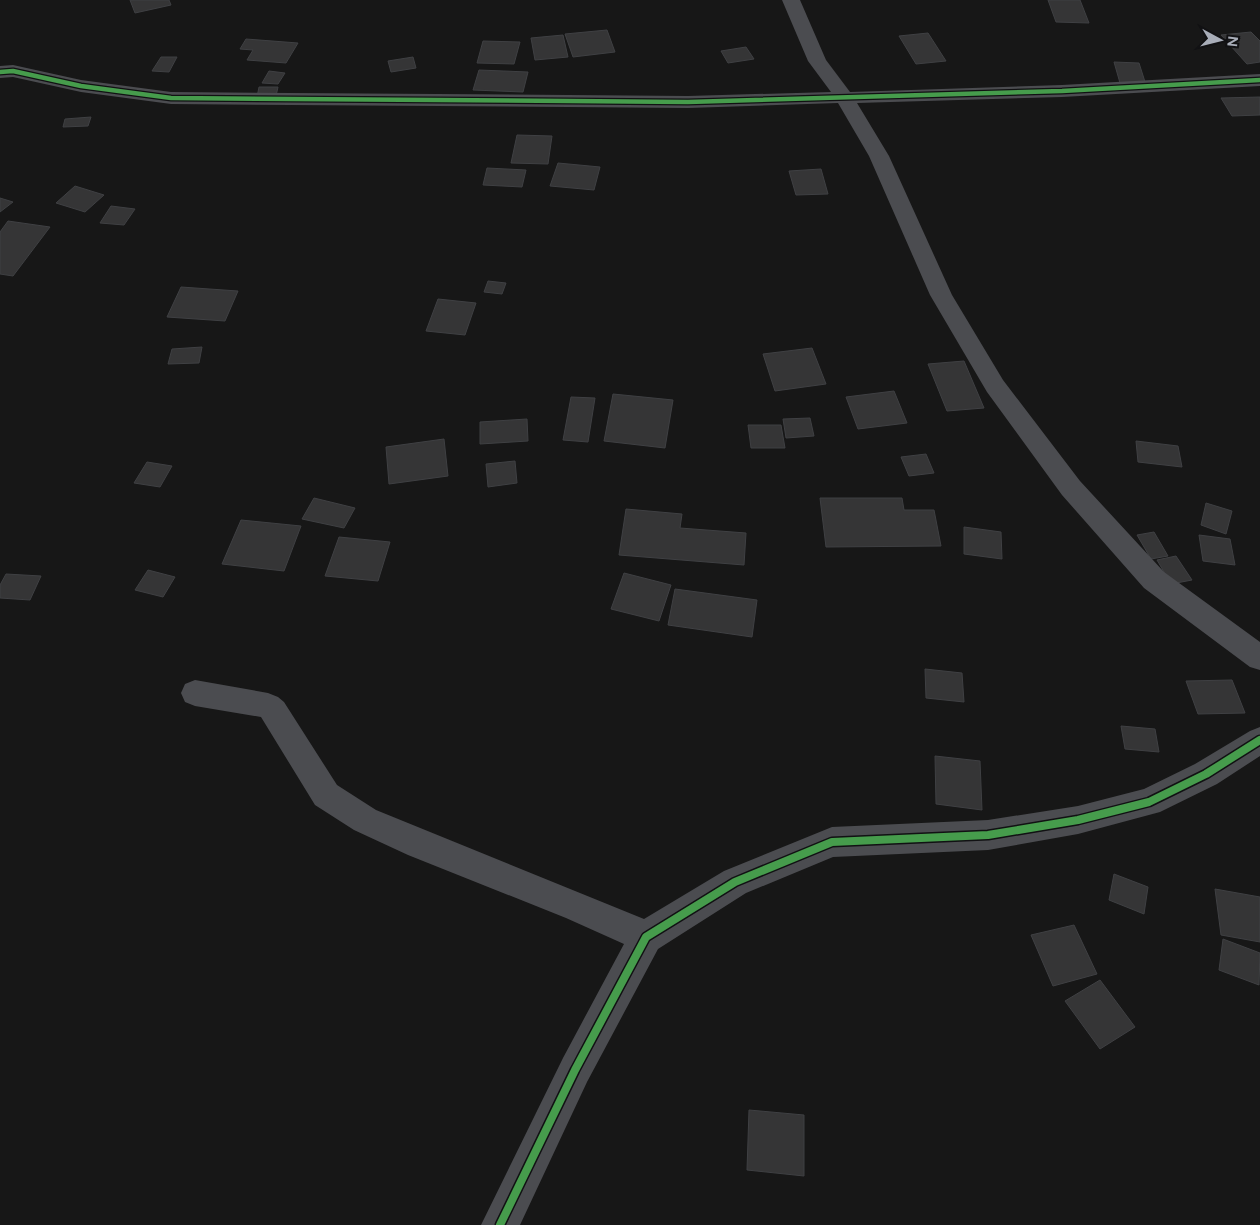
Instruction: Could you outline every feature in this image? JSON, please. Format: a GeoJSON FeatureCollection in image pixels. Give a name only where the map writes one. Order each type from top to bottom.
{"type":"FeatureCollection","features":[{"type":"Feature","properties":{"kind":"street"},"geometry":{"type":"LineString","coordinates":[[791,0],[817,61],[844,97],[879,156],[941,295],[995,386],[1071,488],[1154,580],[1260,658]]}},
{"type":"Feature","properties":{"kind":"street"},"geometry":{"type":"LineString","coordinates":[[4,68],[80,86],[171,98],[688,102],[1062,90],[1260,80]]}},
{"type":"Feature","properties":{"kind":"street"},"geometry":{"type":"LineString","coordinates":[[196,693],[268,706],[279,719],[326,796],[365,820],[576,906],[646,937]]}},
{"type":"Feature","properties":{"kind":"street"},"geometry":{"type":"LineString","coordinates":[[500,1225],[575,1070],[646,937],[735,882],[832,842],[988,835],[1078,820],[1149,802],[1206,774],[1260,740]]}},
{"type":"Feature","properties":{"kind":"building"},"geometry":{"type":"Polygon","coordinates":[[[130,0],[169,0],[171,5],[135,13],[130,0]]]}},
{"type":"Feature","properties":{"kind":"building"},"geometry":{"type":"Polygon","coordinates":[[[1048,0],[1080,0],[1089,23],[1056,22],[1048,0]]]}},
{"type":"Feature","properties":{"kind":"building"},"geometry":{"type":"Polygon","coordinates":[[[607,30],[615,52],[573,57],[565,34],[607,30]]]}},
{"type":"Feature","properties":{"kind":"building"},"geometry":{"type":"Polygon","coordinates":[[[1251,32],[1260,41],[1260,62],[1247,64],[1221,35],[1251,32]]]}},
{"type":"Feature","properties":{"kind":"building"},"geometry":{"type":"Polygon","coordinates":[[[928,33],[946,61],[916,64],[899,36],[928,33]]]}},
{"type":"Feature","properties":{"kind":"building"},"geometry":{"type":"Polygon","coordinates":[[[563,35],[568,57],[535,60],[531,38],[563,35]]]}},
{"type":"Feature","properties":{"kind":"building"},"geometry":{"type":"Polygon","coordinates":[[[246,39],[298,43],[286,63],[247,60],[253,50],[240,49],[246,39]]]}},
{"type":"Feature","properties":{"kind":"building"},"geometry":{"type":"Polygon","coordinates":[[[483,41],[520,42],[514,64],[477,63],[483,41]]]}},
{"type":"Feature","properties":{"kind":"building"},"geometry":{"type":"Polygon","coordinates":[[[746,47],[754,59],[728,63],[721,51],[746,47]]]}},
{"type":"Feature","properties":{"kind":"building"},"geometry":{"type":"Polygon","coordinates":[[[161,57],[177,57],[169,72],[152,71],[161,57]]]}},
{"type":"Feature","properties":{"kind":"building"},"geometry":{"type":"Polygon","coordinates":[[[413,57],[416,68],[391,72],[388,61],[413,57]]]}},
{"type":"Feature","properties":{"kind":"building"},"geometry":{"type":"Polygon","coordinates":[[[1114,62],[1139,63],[1146,85],[1120,83],[1114,62]]]}},
{"type":"Feature","properties":{"kind":"building"},"geometry":{"type":"Polygon","coordinates":[[[479,70],[528,72],[523,92],[473,90],[479,70]]]}},
{"type":"Feature","properties":{"kind":"building"},"geometry":{"type":"Polygon","coordinates":[[[269,71],[285,73],[278,84],[262,83],[269,71]]]}},
{"type":"Feature","properties":{"kind":"building"},"geometry":{"type":"Polygon","coordinates":[[[259,87],[278,87],[276,96],[257,97],[259,87]]]}},
{"type":"Feature","properties":{"kind":"building"},"geometry":{"type":"Polygon","coordinates":[[[1260,97],[1260,115],[1232,116],[1221,98],[1260,97]]]}},
{"type":"Feature","properties":{"kind":"building"},"geometry":{"type":"Polygon","coordinates":[[[91,117],[88,126],[63,127],[65,119],[91,117]]]}},
{"type":"Feature","properties":{"kind":"building"},"geometry":{"type":"Polygon","coordinates":[[[517,135],[552,136],[548,164],[511,163],[517,135]]]}},
{"type":"Feature","properties":{"kind":"building"},"geometry":{"type":"Polygon","coordinates":[[[558,163],[600,167],[594,190],[550,186],[558,163]]]}},
{"type":"Feature","properties":{"kind":"building"},"geometry":{"type":"Polygon","coordinates":[[[487,168],[526,170],[522,187],[483,185],[487,168]]]}},
{"type":"Feature","properties":{"kind":"building"},"geometry":{"type":"Polygon","coordinates":[[[821,169],[828,194],[796,195],[789,171],[821,169]]]}},
{"type":"Feature","properties":{"kind":"building"},"geometry":{"type":"Polygon","coordinates":[[[75,186],[104,195],[85,212],[56,203],[75,186]]]}},
{"type":"Feature","properties":{"kind":"building"},"geometry":{"type":"Polygon","coordinates":[[[0,198],[13,202],[0,212],[0,198]]]}},
{"type":"Feature","properties":{"kind":"building"},"geometry":{"type":"Polygon","coordinates":[[[111,206],[135,209],[124,225],[100,223],[111,206]]]}},
{"type":"Feature","properties":{"kind":"building"},"geometry":{"type":"Polygon","coordinates":[[[8,221],[50,227],[13,276],[0,274],[0,232],[8,221]]]}},
{"type":"Feature","properties":{"kind":"building"},"geometry":{"type":"Polygon","coordinates":[[[488,281],[506,283],[502,294],[484,292],[488,281]]]}},
{"type":"Feature","properties":{"kind":"building"},"geometry":{"type":"Polygon","coordinates":[[[181,287],[238,291],[225,321],[167,317],[181,287]]]}},
{"type":"Feature","properties":{"kind":"building"},"geometry":{"type":"Polygon","coordinates":[[[438,299],[476,303],[465,335],[426,331],[438,299]]]}},
{"type":"Feature","properties":{"kind":"building"},"geometry":{"type":"Polygon","coordinates":[[[202,347],[199,363],[168,364],[172,349],[202,347]]]}},
{"type":"Feature","properties":{"kind":"building"},"geometry":{"type":"Polygon","coordinates":[[[812,348],[826,384],[775,391],[763,354],[812,348]]]}},
{"type":"Feature","properties":{"kind":"building"},"geometry":{"type":"Polygon","coordinates":[[[964,361],[984,408],[947,411],[928,364],[964,361]]]}},
{"type":"Feature","properties":{"kind":"building"},"geometry":{"type":"Polygon","coordinates":[[[894,391],[907,423],[858,429],[846,397],[894,391]]]}},
{"type":"Feature","properties":{"kind":"building"},"geometry":{"type":"Polygon","coordinates":[[[613,394],[673,400],[665,448],[604,441],[613,394]]]}},
{"type":"Feature","properties":{"kind":"building"},"geometry":{"type":"Polygon","coordinates":[[[571,397],[595,398],[588,442],[563,440],[571,397]]]}},
{"type":"Feature","properties":{"kind":"building"},"geometry":{"type":"Polygon","coordinates":[[[810,418],[814,436],[786,438],[783,419],[810,418]]]}},
{"type":"Feature","properties":{"kind":"building"},"geometry":{"type":"Polygon","coordinates":[[[527,419],[528,441],[480,444],[480,422],[527,419]]]}},
{"type":"Feature","properties":{"kind":"building"},"geometry":{"type":"Polygon","coordinates":[[[748,425],[781,425],[785,448],[751,448],[748,425]]]}},
{"type":"Feature","properties":{"kind":"building"},"geometry":{"type":"Polygon","coordinates":[[[444,439],[448,476],[389,484],[386,447],[444,439]]]}},
{"type":"Feature","properties":{"kind":"building"},"geometry":{"type":"Polygon","coordinates":[[[1136,441],[1178,446],[1182,467],[1138,462],[1136,441]]]}},
{"type":"Feature","properties":{"kind":"building"},"geometry":{"type":"Polygon","coordinates":[[[926,454],[934,473],[909,476],[901,457],[926,454]]]}},
{"type":"Feature","properties":{"kind":"building"},"geometry":{"type":"Polygon","coordinates":[[[515,461],[517,483],[488,487],[486,464],[515,461]]]}},
{"type":"Feature","properties":{"kind":"building"},"geometry":{"type":"Polygon","coordinates":[[[147,462],[172,466],[160,487],[134,483],[147,462]]]}},
{"type":"Feature","properties":{"kind":"building"},"geometry":{"type":"Polygon","coordinates":[[[314,498],[355,508],[344,528],[302,519],[314,498]]]}},
{"type":"Feature","properties":{"kind":"building"},"geometry":{"type":"Polygon","coordinates":[[[820,498],[902,498],[904,510],[934,510],[941,546],[826,547],[820,498]]]}},
{"type":"Feature","properties":{"kind":"building"},"geometry":{"type":"Polygon","coordinates":[[[1206,503],[1232,511],[1226,534],[1201,525],[1206,503]]]}},
{"type":"Feature","properties":{"kind":"building"},"geometry":{"type":"Polygon","coordinates":[[[626,509],[682,514],[680,528],[746,533],[744,565],[619,555],[626,509]]]}},
{"type":"Feature","properties":{"kind":"building"},"geometry":{"type":"Polygon","coordinates":[[[241,520],[301,526],[284,571],[222,564],[241,520]]]}},
{"type":"Feature","properties":{"kind":"building"},"geometry":{"type":"Polygon","coordinates":[[[964,527],[1001,532],[1002,559],[964,554],[964,527]]]}},
{"type":"Feature","properties":{"kind":"building"},"geometry":{"type":"Polygon","coordinates":[[[1154,532],[1168,556],[1151,559],[1137,535],[1154,532]]]}},
{"type":"Feature","properties":{"kind":"building"},"geometry":{"type":"Polygon","coordinates":[[[1199,535],[1230,539],[1235,565],[1203,561],[1199,535]]]}},
{"type":"Feature","properties":{"kind":"building"},"geometry":{"type":"Polygon","coordinates":[[[339,537],[390,542],[378,581],[325,576],[339,537]]]}},
{"type":"Feature","properties":{"kind":"building"},"geometry":{"type":"Polygon","coordinates":[[[1176,556],[1192,580],[1171,584],[1157,560],[1176,556]]]}},
{"type":"Feature","properties":{"kind":"building"},"geometry":{"type":"Polygon","coordinates":[[[148,570],[175,577],[163,597],[135,590],[148,570]]]}},
{"type":"Feature","properties":{"kind":"building"},"geometry":{"type":"Polygon","coordinates":[[[624,573],[671,585],[659,621],[611,609],[624,573]]]}},
{"type":"Feature","properties":{"kind":"building"},"geometry":{"type":"Polygon","coordinates":[[[6,574],[41,576],[30,600],[0,598],[0,585],[6,574]]]}},
{"type":"Feature","properties":{"kind":"building"},"geometry":{"type":"Polygon","coordinates":[[[675,589],[757,600],[752,637],[668,625],[675,589]]]}},
{"type":"Feature","properties":{"kind":"building"},"geometry":{"type":"Polygon","coordinates":[[[925,669],[962,673],[964,702],[926,698],[925,669]]]}},
{"type":"Feature","properties":{"kind":"building"},"geometry":{"type":"Polygon","coordinates":[[[1232,680],[1245,713],[1198,714],[1186,681],[1232,680]]]}},
{"type":"Feature","properties":{"kind":"building"},"geometry":{"type":"Polygon","coordinates":[[[1121,726],[1155,729],[1159,752],[1125,749],[1121,726]]]}},
{"type":"Feature","properties":{"kind":"building"},"geometry":{"type":"Polygon","coordinates":[[[935,756],[980,761],[982,810],[936,804],[935,756]]]}},
{"type":"Feature","properties":{"kind":"building"},"geometry":{"type":"Polygon","coordinates":[[[1114,874],[1148,887],[1144,914],[1109,900],[1114,874]]]}},
{"type":"Feature","properties":{"kind":"building"},"geometry":{"type":"Polygon","coordinates":[[[1215,889],[1260,897],[1260,942],[1221,935],[1215,889]]]}},
{"type":"Feature","properties":{"kind":"building"},"geometry":{"type":"Polygon","coordinates":[[[1074,925],[1097,974],[1053,986],[1031,935],[1074,925]]]}},
{"type":"Feature","properties":{"kind":"building"},"geometry":{"type":"Polygon","coordinates":[[[1223,939],[1260,953],[1259,985],[1219,970],[1223,939]]]}},
{"type":"Feature","properties":{"kind":"building"},"geometry":{"type":"Polygon","coordinates":[[[1100,980],[1135,1027],[1100,1049],[1065,1001],[1100,980]]]}},
{"type":"Feature","properties":{"kind":"building"},"geometry":{"type":"Polygon","coordinates":[[[749,1110],[804,1115],[804,1176],[747,1170],[749,1110]]]}},
{"type":"Feature","properties":{"kind":"cycle path"},"geometry":{"type":"LineString","coordinates":[[0,72],[13,71],[81,86],[171,98],[688,102],[1062,91],[1260,80]]}},
{"type":"Feature","properties":{"kind":"cycle path"},"geometry":{"type":"LineString","coordinates":[[500,1225],[575,1070],[646,937],[735,882],[832,842],[988,835],[1078,820],[1149,802],[1206,774],[1260,740]]}}]}
